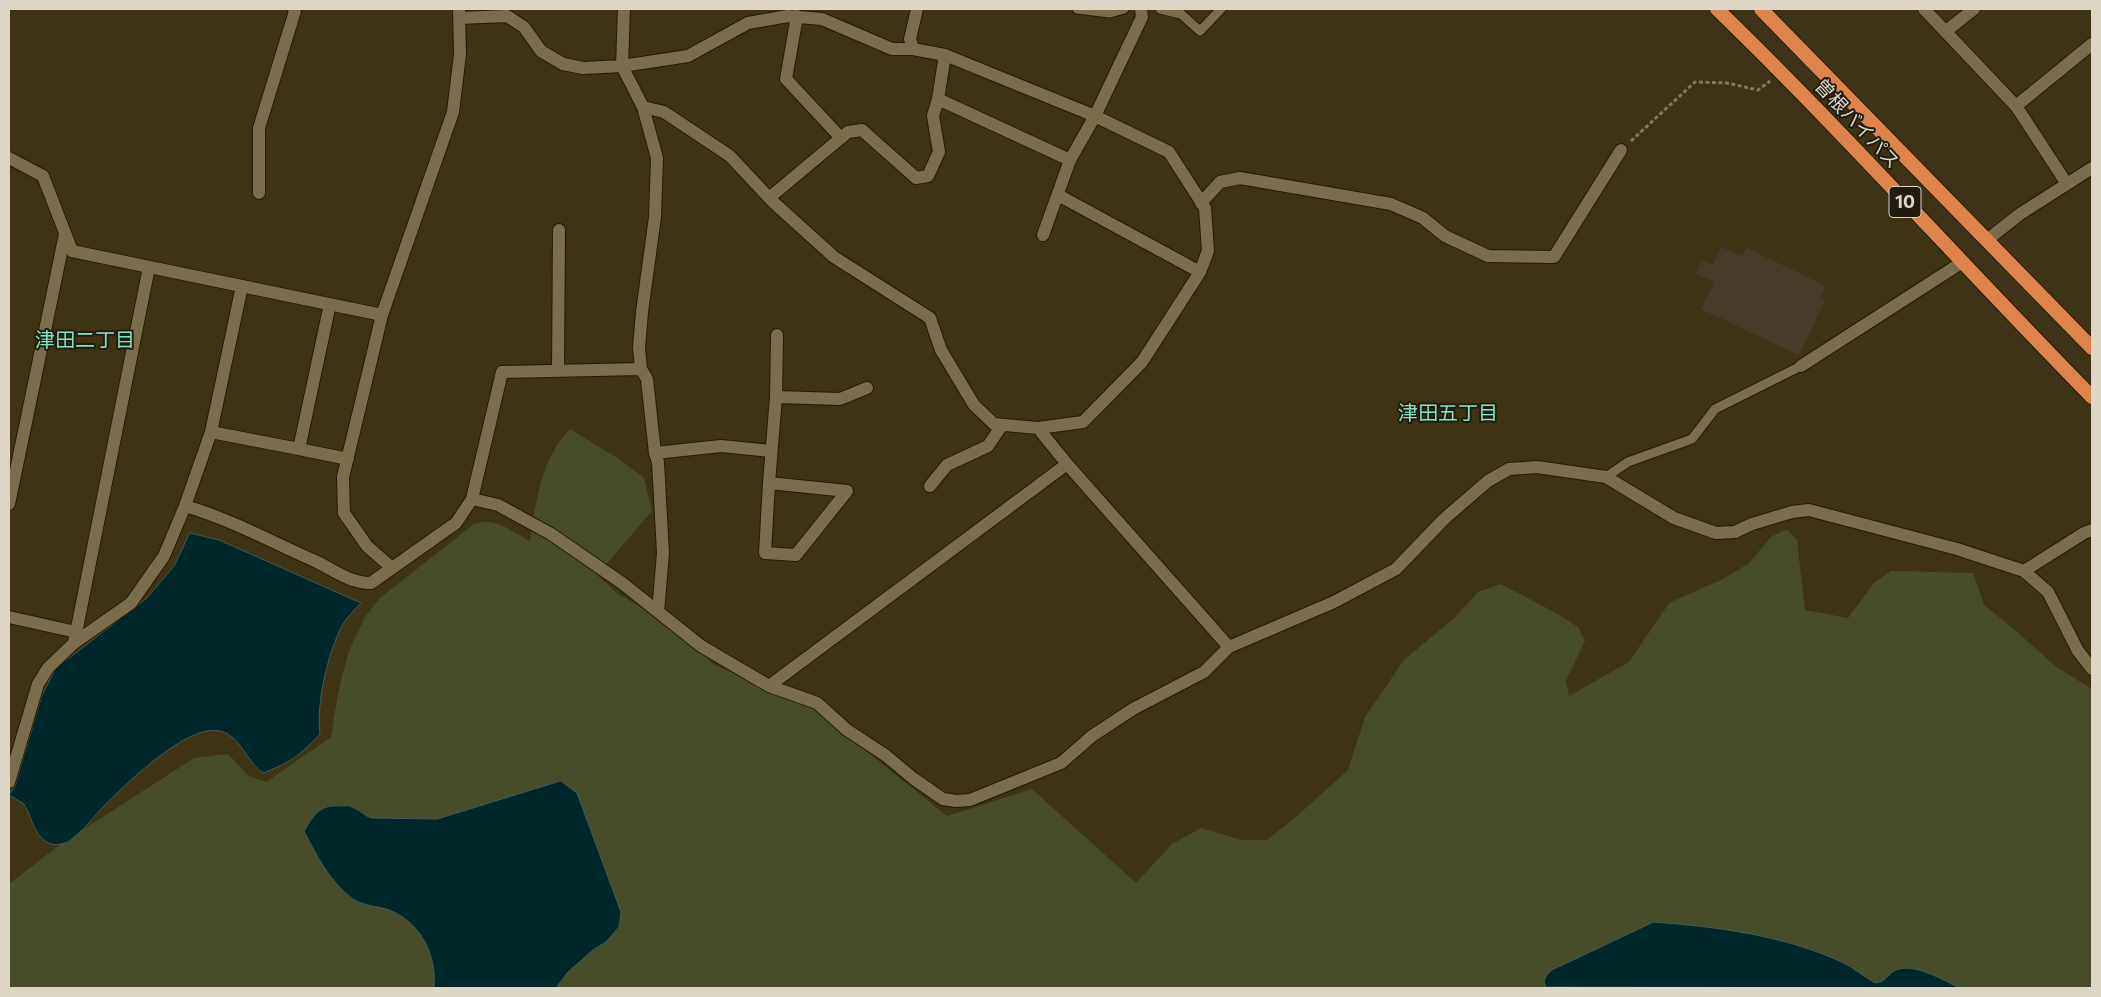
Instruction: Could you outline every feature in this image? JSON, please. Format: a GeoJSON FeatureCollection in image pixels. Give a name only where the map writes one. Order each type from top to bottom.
{"type":"FeatureCollection","features":[{"type":"Feature","properties":{"kind":"highway","name":"曽根バイパス"},"geometry":{"type":"LineString","coordinates":[[1717,9],[1782,72],[1961,263],[2092,397]]}},
{"type":"Feature","properties":{"kind":"highway","name":"曽根バイパス"},"geometry":{"type":"LineString","coordinates":[[1760,9],[2092,348]]}},
{"type":"Feature","properties":{"kind":"street"},"geometry":{"type":"LineString","coordinates":[[259,193],[259,128],[295,11],[294,9]]}},
{"type":"Feature","properties":{"kind":"street"},"geometry":{"type":"LineString","coordinates":[[624,9],[622,66],[643,107],[657,158],[656,217],[642,312],[639,348],[641,370],[648,379],[655,453],[658,462],[663,553],[658,612]]}},
{"type":"Feature","properties":{"kind":"street"},"geometry":{"type":"LineString","coordinates":[[913,49],[910,38],[917,9]]}},
{"type":"Feature","properties":{"kind":"street"},"geometry":{"type":"LineString","coordinates":[[1043,235],[1070,160],[1094,116],[1142,17],[1141,9]]}},
{"type":"Feature","properties":{"kind":"street"},"geometry":{"type":"LineString","coordinates":[[1924,9],[2016,106],[2067,184]]}},
{"type":"Feature","properties":{"kind":"street"},"geometry":{"type":"LineString","coordinates":[[1946,32],[1974,9]]}},
{"type":"Feature","properties":{"kind":"street"},"geometry":{"type":"LineString","coordinates":[[392,568],[367,546],[344,513],[343,477],[382,315],[453,112],[460,54],[459,13],[507,16],[524,27],[541,51],[563,64],[583,68],[622,66],[688,56],[748,23],[788,16],[822,20],[892,49],[913,49],[945,55],[1094,116],[1169,152],[1205,208],[1208,251],[1200,272],[1142,362],[1083,422],[1038,428],[994,424],[974,405],[941,350],[930,318],[834,257],[769,198],[730,156],[664,112],[643,107]]}},
{"type":"Feature","properties":{"kind":"street"},"geometry":{"type":"LineString","coordinates":[[797,16],[786,79],[841,138]]}},
{"type":"Feature","properties":{"kind":"street"},"geometry":{"type":"LineString","coordinates":[[2016,106],[2092,44]]}},
{"type":"Feature","properties":{"kind":"street"},"geometry":{"type":"LineString","coordinates":[[769,198],[848,132],[862,130],[916,178],[928,176],[939,152],[933,116],[938,99],[945,55]]}},
{"type":"Feature","properties":{"kind":"street"},"geometry":{"type":"LineString","coordinates":[[938,99],[1070,160]]}},
{"type":"Feature","properties":{"kind":"street"},"geometry":{"type":"LineString","coordinates":[[1202,203],[1220,182],[1240,178],[1391,204],[1423,218],[1445,236],[1488,256],[1554,257],[1621,150]]}},
{"type":"Feature","properties":{"kind":"street"},"geometry":{"type":"LineString","coordinates":[[9,158],[42,176],[72,251],[382,315]]}},
{"type":"Feature","properties":{"kind":"street"},"geometry":{"type":"LineString","coordinates":[[1987,240],[2020,214],[2092,168]]}},
{"type":"Feature","properties":{"kind":"street"},"geometry":{"type":"LineString","coordinates":[[1058,195],[1200,272]]}},
{"type":"Feature","properties":{"kind":"street"},"geometry":{"type":"LineString","coordinates":[[558,230],[558,371]]}},
{"type":"Feature","properties":{"kind":"street"},"geometry":{"type":"LineString","coordinates":[[9,504],[65,234]]}},
{"type":"Feature","properties":{"kind":"street"},"geometry":{"type":"LineString","coordinates":[[1801,366],[1961,263]]}},
{"type":"Feature","properties":{"kind":"street"},"geometry":{"type":"LineString","coordinates":[[75,638],[150,267]]}},
{"type":"Feature","properties":{"kind":"street"},"geometry":{"type":"LineString","coordinates":[[9,782],[38,684],[48,668],[75,638],[131,603],[164,556],[185,506],[211,432],[242,286]]}},
{"type":"Feature","properties":{"kind":"street"},"geometry":{"type":"LineString","coordinates":[[299,449],[330,304]]}},
{"type":"Feature","properties":{"kind":"street"},"geometry":{"type":"LineString","coordinates":[[769,483],[847,491],[796,555],[765,554],[769,483],[776,397],[777,335]]}},
{"type":"Feature","properties":{"kind":"street"},"geometry":{"type":"LineString","coordinates":[[185,506],[212,514],[323,565],[357,583],[371,583],[456,523],[472,499],[502,372],[641,370]]}},
{"type":"Feature","properties":{"kind":"street"},"geometry":{"type":"LineString","coordinates":[[776,397],[840,399],[868,388]]}},
{"type":"Feature","properties":{"kind":"street"},"geometry":{"type":"LineString","coordinates":[[930,486],[947,465],[988,446],[1002,425]]}},
{"type":"Feature","properties":{"kind":"street"},"geometry":{"type":"LineString","coordinates":[[1038,428],[1067,464],[1228,647]]}},
{"type":"Feature","properties":{"kind":"street"},"geometry":{"type":"LineString","coordinates":[[211,432],[348,459]]}},
{"type":"Feature","properties":{"kind":"street"},"geometry":{"type":"LineString","coordinates":[[655,453],[721,446],[772,451]]}},
{"type":"Feature","properties":{"kind":"street"},"geometry":{"type":"LineString","coordinates":[[769,686],[1067,464]]}},
{"type":"Feature","properties":{"kind":"street"},"geometry":{"type":"LineString","coordinates":[[472,499],[498,506],[551,534],[622,583],[701,646],[769,686],[817,703],[846,730],[886,755],[942,799],[956,801],[970,800],[1061,763],[1092,736],[1133,709],[1204,672],[1228,647],[1334,602],[1396,569],[1444,519],[1488,481],[1509,470],[1537,467],[1606,477],[1674,518],[1716,533],[1735,532],[1752,524],[1792,512],[1809,510],[1957,549],[2024,572],[2048,592],[2078,651],[2092,669]]}},
{"type":"Feature","properties":{"kind":"street"},"geometry":{"type":"LineString","coordinates":[[2024,572],[2084,533],[2092,530]]}},
{"type":"Feature","properties":{"kind":"street"},"geometry":{"type":"LineString","coordinates":[[9,617],[75,638]]}},
{"type":"Feature","properties":{"kind":"lane"},"geometry":{"type":"LineString","coordinates":[[1077,9],[1110,14],[1124,9]]}},
{"type":"Feature","properties":{"kind":"lane"},"geometry":{"type":"LineString","coordinates":[[1160,9],[1181,14],[1200,32],[1221,9]]}},
{"type":"Feature","properties":{"kind":"lane"},"geometry":{"type":"LineString","coordinates":[[1606,477],[1628,462],[1692,439],[1715,409],[1801,366]]}},
{"type":"Feature","properties":{"kind":"path"},"geometry":{"type":"LineString","coordinates":[[1621,150],[1695,82],[1727,83],[1758,90],[1782,72]]}},
{"type":"Feature","properties":{"kind":"shaded area"},"geometry":{"type":"Polygon","coordinates":[[[1721,247],[1742,256],[1747,248],[1826,286],[1820,298],[1825,300],[1799,355],[1701,309],[1714,282],[1696,274],[1702,260],[1713,265],[1721,247]]]}},
{"type":"Feature","properties":{"kind":"green space"},"geometry":{"type":"Polygon","coordinates":[[[570,429],[619,459],[644,478],[652,511],[597,575],[617,593],[693,641],[713,664],[814,709],[947,816],[1032,789],[1136,883],[1172,844],[1201,828],[1241,840],[1267,840],[1297,816],[1348,770],[1365,717],[1404,660],[1453,619],[1478,592],[1501,584],[1578,627],[1585,641],[1566,680],[1569,696],[1629,662],[1669,603],[1721,580],[1748,564],[1771,537],[1787,529],[1797,540],[1805,610],[1848,618],[1874,583],[1891,571],[1973,573],[1984,605],[2055,666],[2092,689],[2092,988],[9,988],[9,884],[61,844],[194,758],[228,754],[249,776],[266,782],[331,737],[338,693],[348,653],[365,617],[380,598],[474,524],[482,522],[496,523],[530,541],[541,481],[546,467],[552,453],[570,429]]]}},
{"type":"Feature","properties":{"kind":"water"},"geometry":{"type":"Polygon","coordinates":[[[190,533],[219,540],[361,603],[343,624],[328,663],[320,708],[320,734],[294,758],[263,773],[252,762],[239,743],[227,734],[220,731],[207,731],[191,736],[175,745],[142,770],[72,839],[62,844],[51,844],[45,841],[37,832],[24,804],[9,795],[15,786],[42,695],[56,668],[147,598],[174,566],[190,533]]]}},
{"type":"Feature","properties":{"kind":"water"},"geometry":{"type":"Polygon","coordinates":[[[561,781],[577,793],[621,912],[619,927],[606,942],[593,950],[567,973],[556,988],[434,988],[433,964],[430,952],[418,932],[400,915],[389,910],[366,905],[353,899],[345,892],[324,868],[304,831],[318,812],[327,807],[349,806],[372,818],[437,819],[561,781]]]}},
{"type":"Feature","properties":{"kind":"water"},"geometry":{"type":"Polygon","coordinates":[[[1654,922],[1726,930],[1796,945],[1842,962],[1875,983],[1884,980],[1894,971],[1909,968],[1927,973],[1959,988],[1546,987],[1544,982],[1546,976],[1552,970],[1654,922]]]}},
{"type":"Feature","properties":{"kind":"district","name":"津田二丁目"},"geometry":{"type":"Point","coordinates":[85,340]}},
{"type":"Feature","properties":{"kind":"district","name":"津田五丁目"},"geometry":{"type":"Point","coordinates":[1448,413]}}]}
